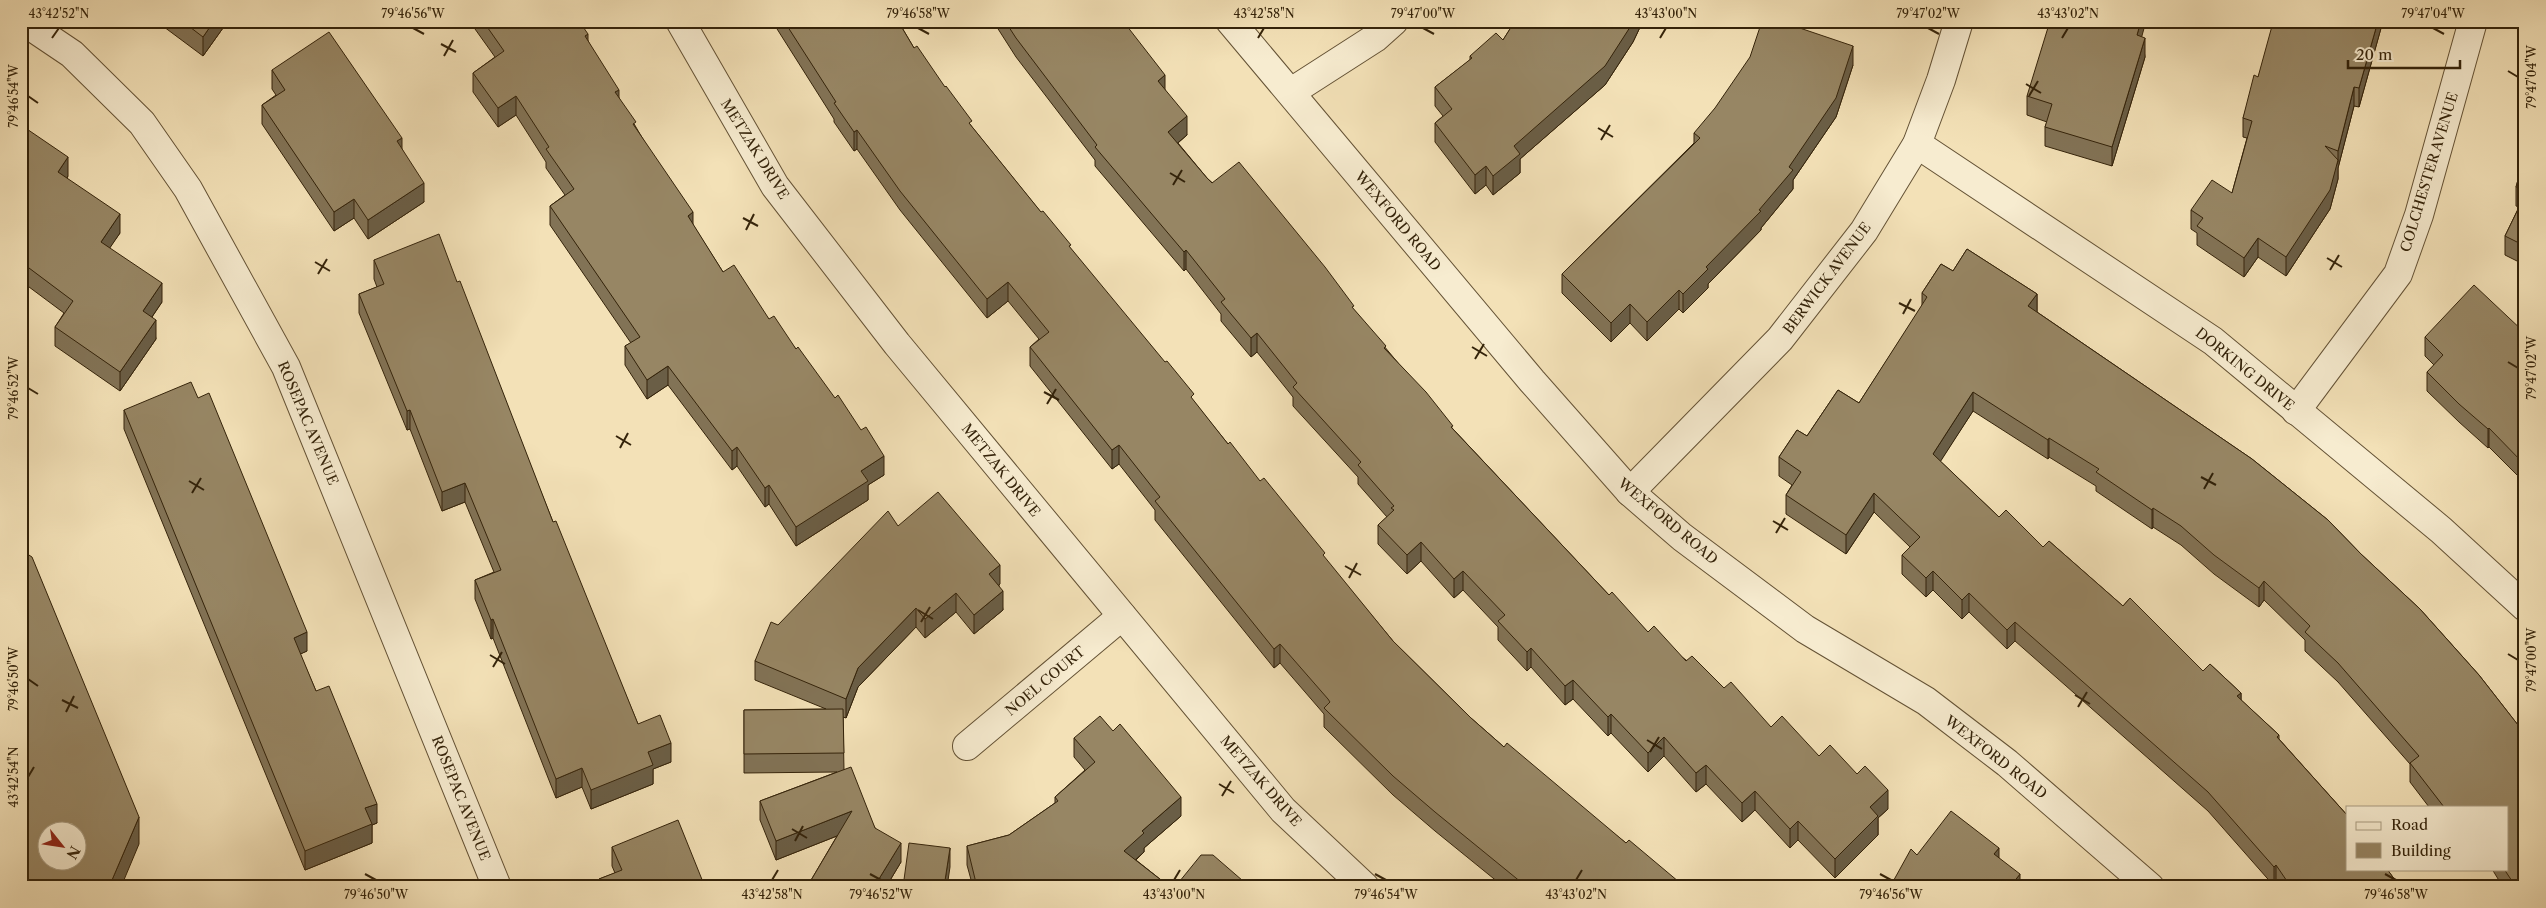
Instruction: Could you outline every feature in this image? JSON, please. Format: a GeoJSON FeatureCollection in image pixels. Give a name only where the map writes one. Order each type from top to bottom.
{"type":"FeatureCollection","features":[{"type":"Feature","properties":{"kind":"street","name":"ROSEPAC AVENUE"},"geometry":{"type":"LineString","coordinates":[[23,21],[72,54],[142,123],[188,189],[286,366],[497,887]]}},
{"type":"Feature","properties":{"kind":"street","name":"METZAK DRIVE"},"geometry":{"type":"LineString","coordinates":[[680,21],[775,186],[903,351],[1283,810],[1365,887]]}},
{"type":"Feature","properties":{"kind":"street","name":"WEXFORD ROAD"},"geometry":{"type":"LineString","coordinates":[[1230,21],[1532,381],[1630,492],[1682,537],[1804,629],[1926,702],[2007,763],[2150,887]]}},
{"type":"Feature","properties":{"kind":"street"},"geometry":{"type":"LineString","coordinates":[[1290,92],[1376,38],[1394,21]]}},
{"type":"Feature","properties":{"kind":"street","name":"BERWICK AVENUE"},"geometry":{"type":"LineString","coordinates":[[1630,492],[1780,339],[1864,232],[1917,144],[1941,80],[1959,21]]}},
{"type":"Feature","properties":{"kind":"street","name":"COLCHESTER AVENUE"},"geometry":{"type":"LineString","coordinates":[[2296,411],[2398,274],[2420,215],[2473,21]]}},
{"type":"Feature","properties":{"kind":"street","name":"DORKING DRIVE"},"geometry":{"type":"LineString","coordinates":[[1917,144],[2213,341],[2441,530],[2525,607]]}},
{"type":"Feature","properties":{"kind":"street","name":"NOEL COURT"},"geometry":{"type":"LineString","coordinates":[[967,746],[1122,616]]}},
{"type":"Feature","properties":{"kind":"building"},"geometry":{"type":"Polygon","coordinates":[[[182,21],[214,21],[203,37],[182,21]]]}},
{"type":"Feature","properties":{"kind":"building"},"geometry":{"type":"Polygon","coordinates":[[[483,21],[579,21],[588,34],[585,36],[619,90],[615,92],[636,122],[633,124],[693,212],[688,216],[723,272],[734,265],[769,319],[774,316],[796,349],[798,347],[835,398],[838,395],[861,430],[866,427],[884,456],[861,471],[868,481],[796,527],[769,485],[765,488],[737,447],[732,451],[668,366],[647,380],[625,346],[640,337],[550,206],[574,189],[546,149],[549,147],[516,96],[498,108],[473,73],[504,51],[483,21]]]}},
{"type":"Feature","properties":{"kind":"building"},"geometry":{"type":"Polygon","coordinates":[[[784,21],[898,21],[914,48],[917,46],[945,87],[972,121],[969,123],[1041,212],[1043,211],[1071,245],[1069,246],[1165,362],[1167,361],[1194,394],[1191,397],[1228,444],[1230,442],[1260,481],[1264,478],[1325,553],[1323,555],[1393,641],[1471,718],[1504,747],[1507,743],[1626,843],[1629,840],[1685,887],[1527,887],[1393,776],[1324,708],[1330,702],[1328,699],[1280,644],[1274,649],[1155,501],[1160,497],[1119,445],[1112,450],[1030,347],[1049,332],[1008,282],[987,299],[900,191],[857,130],[854,132],[784,21]]]}},
{"type":"Feature","properties":{"kind":"building"},"geometry":{"type":"Polygon","coordinates":[[[1005,21],[1123,21],[1165,75],[1158,81],[1187,116],[1168,132],[1207,178],[1212,183],[1239,162],[1325,267],[1354,306],[1352,307],[1386,346],[1384,348],[1426,392],[1453,426],[1451,427],[1609,595],[1612,592],[1648,632],[1654,626],[1686,661],[1692,656],[1724,688],[1731,682],[1771,727],[1782,716],[1819,756],[1830,745],[1857,774],[1865,766],[1888,790],[1870,807],[1878,816],[1835,859],[1798,821],[1790,829],[1755,791],[1742,803],[1706,765],[1696,773],[1664,737],[1648,753],[1611,714],[1608,717],[1573,680],[1565,686],[1531,648],[1527,652],[1498,621],[1505,615],[1463,571],[1454,579],[1421,542],[1407,555],[1378,525],[1394,510],[1391,508],[1394,506],[1358,465],[1361,462],[1293,387],[1297,383],[1257,333],[1251,338],[1221,302],[1225,299],[1186,250],[1184,252],[1095,147],[1097,145],[1005,21]]]}},
{"type":"Feature","properties":{"kind":"building"},"geometry":{"type":"Polygon","coordinates":[[[1515,21],[1634,21],[1605,66],[1514,146],[1520,154],[1493,176],[1486,166],[1475,175],[1435,123],[1452,109],[1435,87],[1472,58],[1470,56],[1496,33],[1503,40],[1515,21]]]}},
{"type":"Feature","properties":{"kind":"building"},"geometry":{"type":"Polygon","coordinates":[[[1762,21],[1779,21],[1853,46],[1836,98],[1789,167],[1793,170],[1759,210],[1761,211],[1706,267],[1708,269],[1683,294],[1679,290],[1647,322],[1630,304],[1611,323],[1562,274],[1700,138],[1694,133],[1715,108],[1750,57],[1762,21]]]}},
{"type":"Feature","properties":{"kind":"building"},"geometry":{"type":"Polygon","coordinates":[[[2050,21],[2141,21],[2137,35],[2145,38],[2112,147],[2045,127],[2052,104],[2027,96],[2050,21]]]}},
{"type":"Feature","properties":{"kind":"building"},"geometry":{"type":"Polygon","coordinates":[[[2280,21],[2378,21],[2359,88],[2354,87],[2338,151],[2325,146],[2338,160],[2330,190],[2286,257],[2258,238],[2244,258],[2197,226],[2203,218],[2191,210],[2212,180],[2232,193],[2252,121],[2243,118],[2254,75],[2258,77],[2272,26],[2278,27],[2280,21]]]}},
{"type":"Feature","properties":{"kind":"building"},"geometry":{"type":"Polygon","coordinates":[[[329,32],[402,138],[397,141],[424,183],[368,220],[354,199],[334,212],[262,105],[285,90],[272,70],[329,32]]]}},
{"type":"Feature","properties":{"kind":"building"},"geometry":{"type":"Polygon","coordinates":[[[21,125],[68,157],[58,172],[120,214],[101,242],[162,283],[143,311],[156,320],[120,372],[55,327],[73,301],[21,262],[21,244],[23,241],[21,239],[21,125]]]}},
{"type":"Feature","properties":{"kind":"building"},"geometry":{"type":"Polygon","coordinates":[[[2525,155],[2525,189],[2516,187],[2525,155]]]}},
{"type":"Feature","properties":{"kind":"building"},"geometry":{"type":"Polygon","coordinates":[[[2525,195],[2525,246],[2505,236],[2525,195]]]}},
{"type":"Feature","properties":{"kind":"building"},"geometry":{"type":"Polygon","coordinates":[[[439,234],[457,282],[460,281],[553,522],[556,521],[638,724],[660,715],[671,743],[648,752],[653,765],[591,790],[582,768],[556,779],[493,619],[491,620],[475,580],[501,570],[465,483],[442,492],[410,410],[407,411],[359,294],[384,284],[374,260],[439,234]]]}},
{"type":"Feature","properties":{"kind":"building"},"geometry":{"type":"Polygon","coordinates":[[[1967,249],[2037,294],[2028,306],[2252,459],[2328,520],[2420,609],[2479,675],[2525,734],[2525,887],[2516,887],[2505,870],[2508,870],[2508,806],[2443,806],[2410,763],[2419,756],[2338,663],[2305,632],[2310,626],[2264,581],[2259,588],[2214,555],[2181,526],[2153,508],[2152,510],[2096,472],[2099,469],[2049,438],[2048,440],[1973,392],[1933,454],[1999,517],[2006,510],[2043,547],[2049,541],[2123,606],[2130,598],[2203,671],[2210,664],[2241,693],[2237,696],[2279,735],[2277,737],[2346,814],[2346,870],[2388,870],[2400,887],[2291,887],[2276,865],[2274,867],[2208,792],[2015,622],[2007,630],[1969,593],[1962,600],[1933,571],[1926,578],[1902,555],[1920,537],[1874,493],[1846,535],[1786,495],[1801,472],[1779,457],[1797,430],[1807,436],[1838,390],[1859,403],[1927,297],[1922,293],[1941,264],[1953,271],[1967,249]]]}},
{"type":"Feature","properties":{"kind":"building"},"geometry":{"type":"Polygon","coordinates":[[[2474,285],[2525,333],[2525,465],[2489,428],[2459,404],[2427,372],[2443,355],[2425,337],[2474,285]]]}},
{"type":"Feature","properties":{"kind":"building"},"geometry":{"type":"Polygon","coordinates":[[[191,382],[198,398],[209,393],[307,632],[294,638],[316,691],[329,686],[377,804],[365,808],[372,824],[305,851],[124,410],[191,382]]]}},
{"type":"Feature","properties":{"kind":"building"},"geometry":{"type":"Polygon","coordinates":[[[938,492],[1000,565],[989,574],[1003,591],[974,615],[956,593],[925,619],[916,608],[858,668],[846,699],[755,661],[771,622],[778,625],[888,511],[898,526],[938,492]]]}},
{"type":"Feature","properties":{"kind":"building"},"geometry":{"type":"Polygon","coordinates":[[[21,550],[32,557],[139,817],[109,887],[90,887],[87,880],[69,887],[21,887],[21,550]]]}},
{"type":"Feature","properties":{"kind":"building"},"geometry":{"type":"Polygon","coordinates":[[[843,709],[844,753],[744,754],[744,710],[843,709]]]}},
{"type":"Feature","properties":{"kind":"building"},"geometry":{"type":"Polygon","coordinates":[[[1100,716],[1113,731],[1120,724],[1181,797],[1142,831],[1144,833],[1124,851],[1170,887],[977,887],[967,846],[1009,835],[1058,801],[1055,797],[1095,762],[1074,738],[1100,716]]]}},
{"type":"Feature","properties":{"kind":"building"},"geometry":{"type":"Polygon","coordinates":[[[851,767],[875,828],[901,843],[874,887],[807,887],[852,811],[776,841],[760,801],[851,767]]]}},
{"type":"Feature","properties":{"kind":"building"},"geometry":{"type":"Polygon","coordinates":[[[1951,811],[1999,848],[1994,854],[2020,874],[2010,887],[1890,887],[1911,849],[1917,855],[1951,811]]]}},
{"type":"Feature","properties":{"kind":"building"},"geometry":{"type":"Polygon","coordinates":[[[678,820],[705,887],[602,887],[599,879],[622,870],[612,847],[678,820]]]}},
{"type":"Feature","properties":{"kind":"building"},"geometry":{"type":"Polygon","coordinates":[[[909,843],[950,848],[944,887],[903,887],[909,843]]]}},
{"type":"Feature","properties":{"kind":"building"},"geometry":{"type":"Polygon","coordinates":[[[1201,855],[1213,855],[1250,887],[1175,887],[1201,855]]]}}]}
